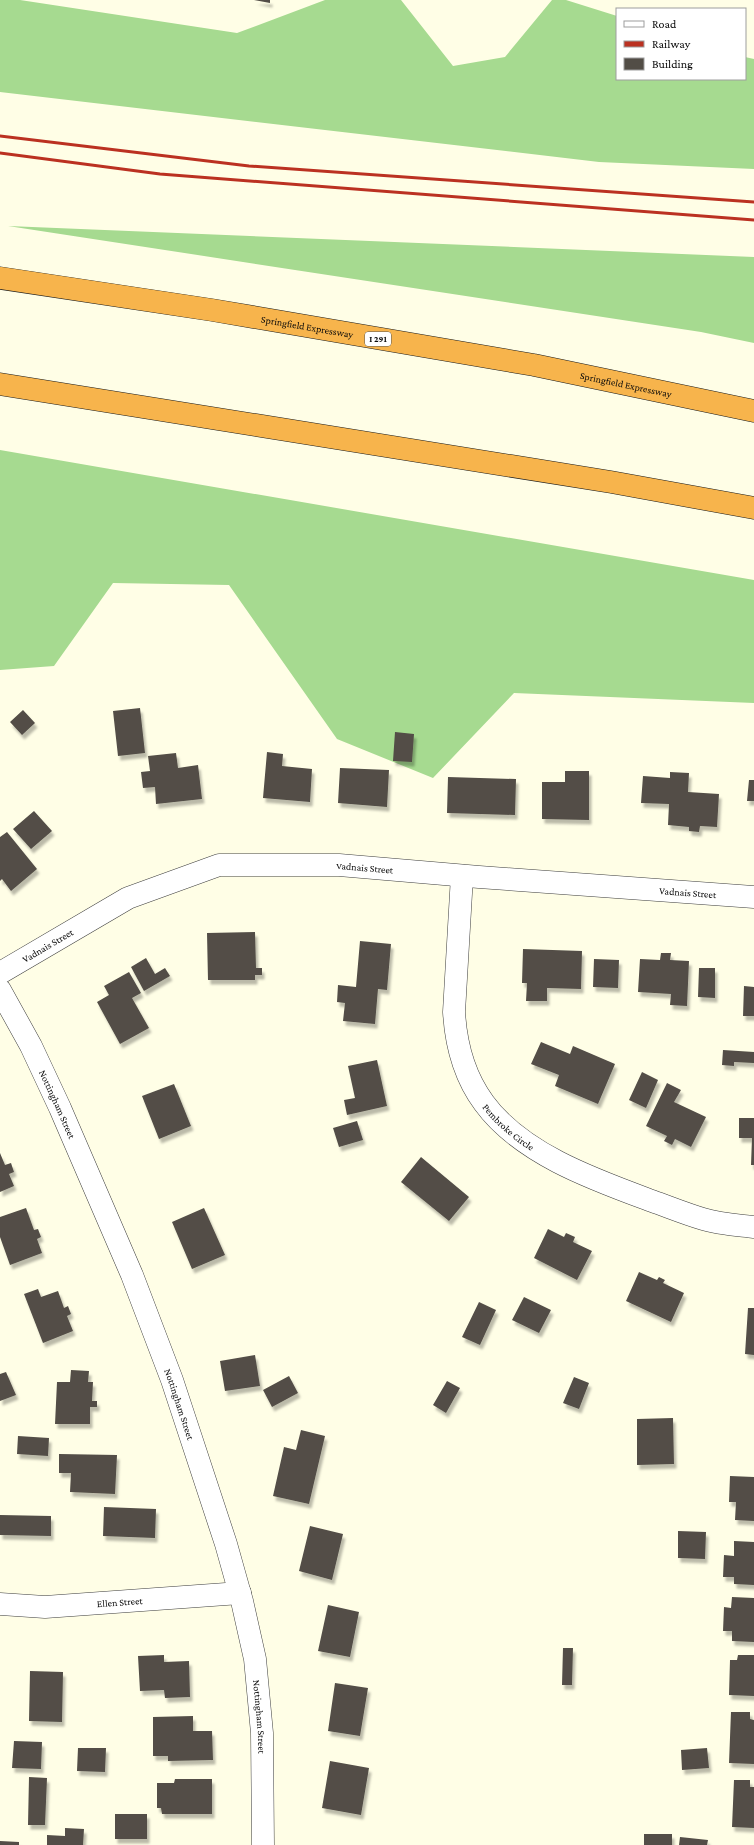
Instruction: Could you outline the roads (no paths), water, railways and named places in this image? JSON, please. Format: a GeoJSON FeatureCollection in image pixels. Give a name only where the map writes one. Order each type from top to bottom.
{"type":"FeatureCollection","features":[{"type":"Feature","properties":{"kind":"highway","name":"Springfield Expressway"},"geometry":{"type":"LineString","coordinates":[[0,278],[212,310],[526,364],[754,411]]}},
{"type":"Feature","properties":{"kind":"highway"},"geometry":{"type":"LineString","coordinates":[[0,384],[572,475],[754,508]]}},
{"type":"Feature","properties":{"kind":"street","name":"Vadnais Street"},"geometry":{"type":"LineString","coordinates":[[0,973],[128,898],[219,865],[339,865],[462,876],[754,897]]}},
{"type":"Feature","properties":{"kind":"street","name":"Pembroke Circle"},"geometry":{"type":"LineString","coordinates":[[462,876],[454,1012],[455,1029],[458,1049],[464,1068],[473,1086],[485,1104],[500,1120],[522,1139],[542,1153],[599,1182],[704,1219],[754,1227]]}},
{"type":"Feature","properties":{"kind":"street","name":"Nottingham Street"},"geometry":{"type":"LineString","coordinates":[[0,990],[31,1046],[60,1108],[132,1275],[172,1380],[221,1530],[240,1593],[256,1667],[262,1733],[263,1845]]}},
{"type":"Feature","properties":{"kind":"street","name":"Ellen Street"},"geometry":{"type":"LineString","coordinates":[[0,1604],[45,1607],[240,1593]]}},
{"type":"Feature","properties":{"kind":"railway"},"geometry":{"type":"LineString","coordinates":[[0,136],[249,166],[754,202]]}},
{"type":"Feature","properties":{"kind":"railway"},"geometry":{"type":"LineString","coordinates":[[0,153],[160,174],[754,220]]}}]}
